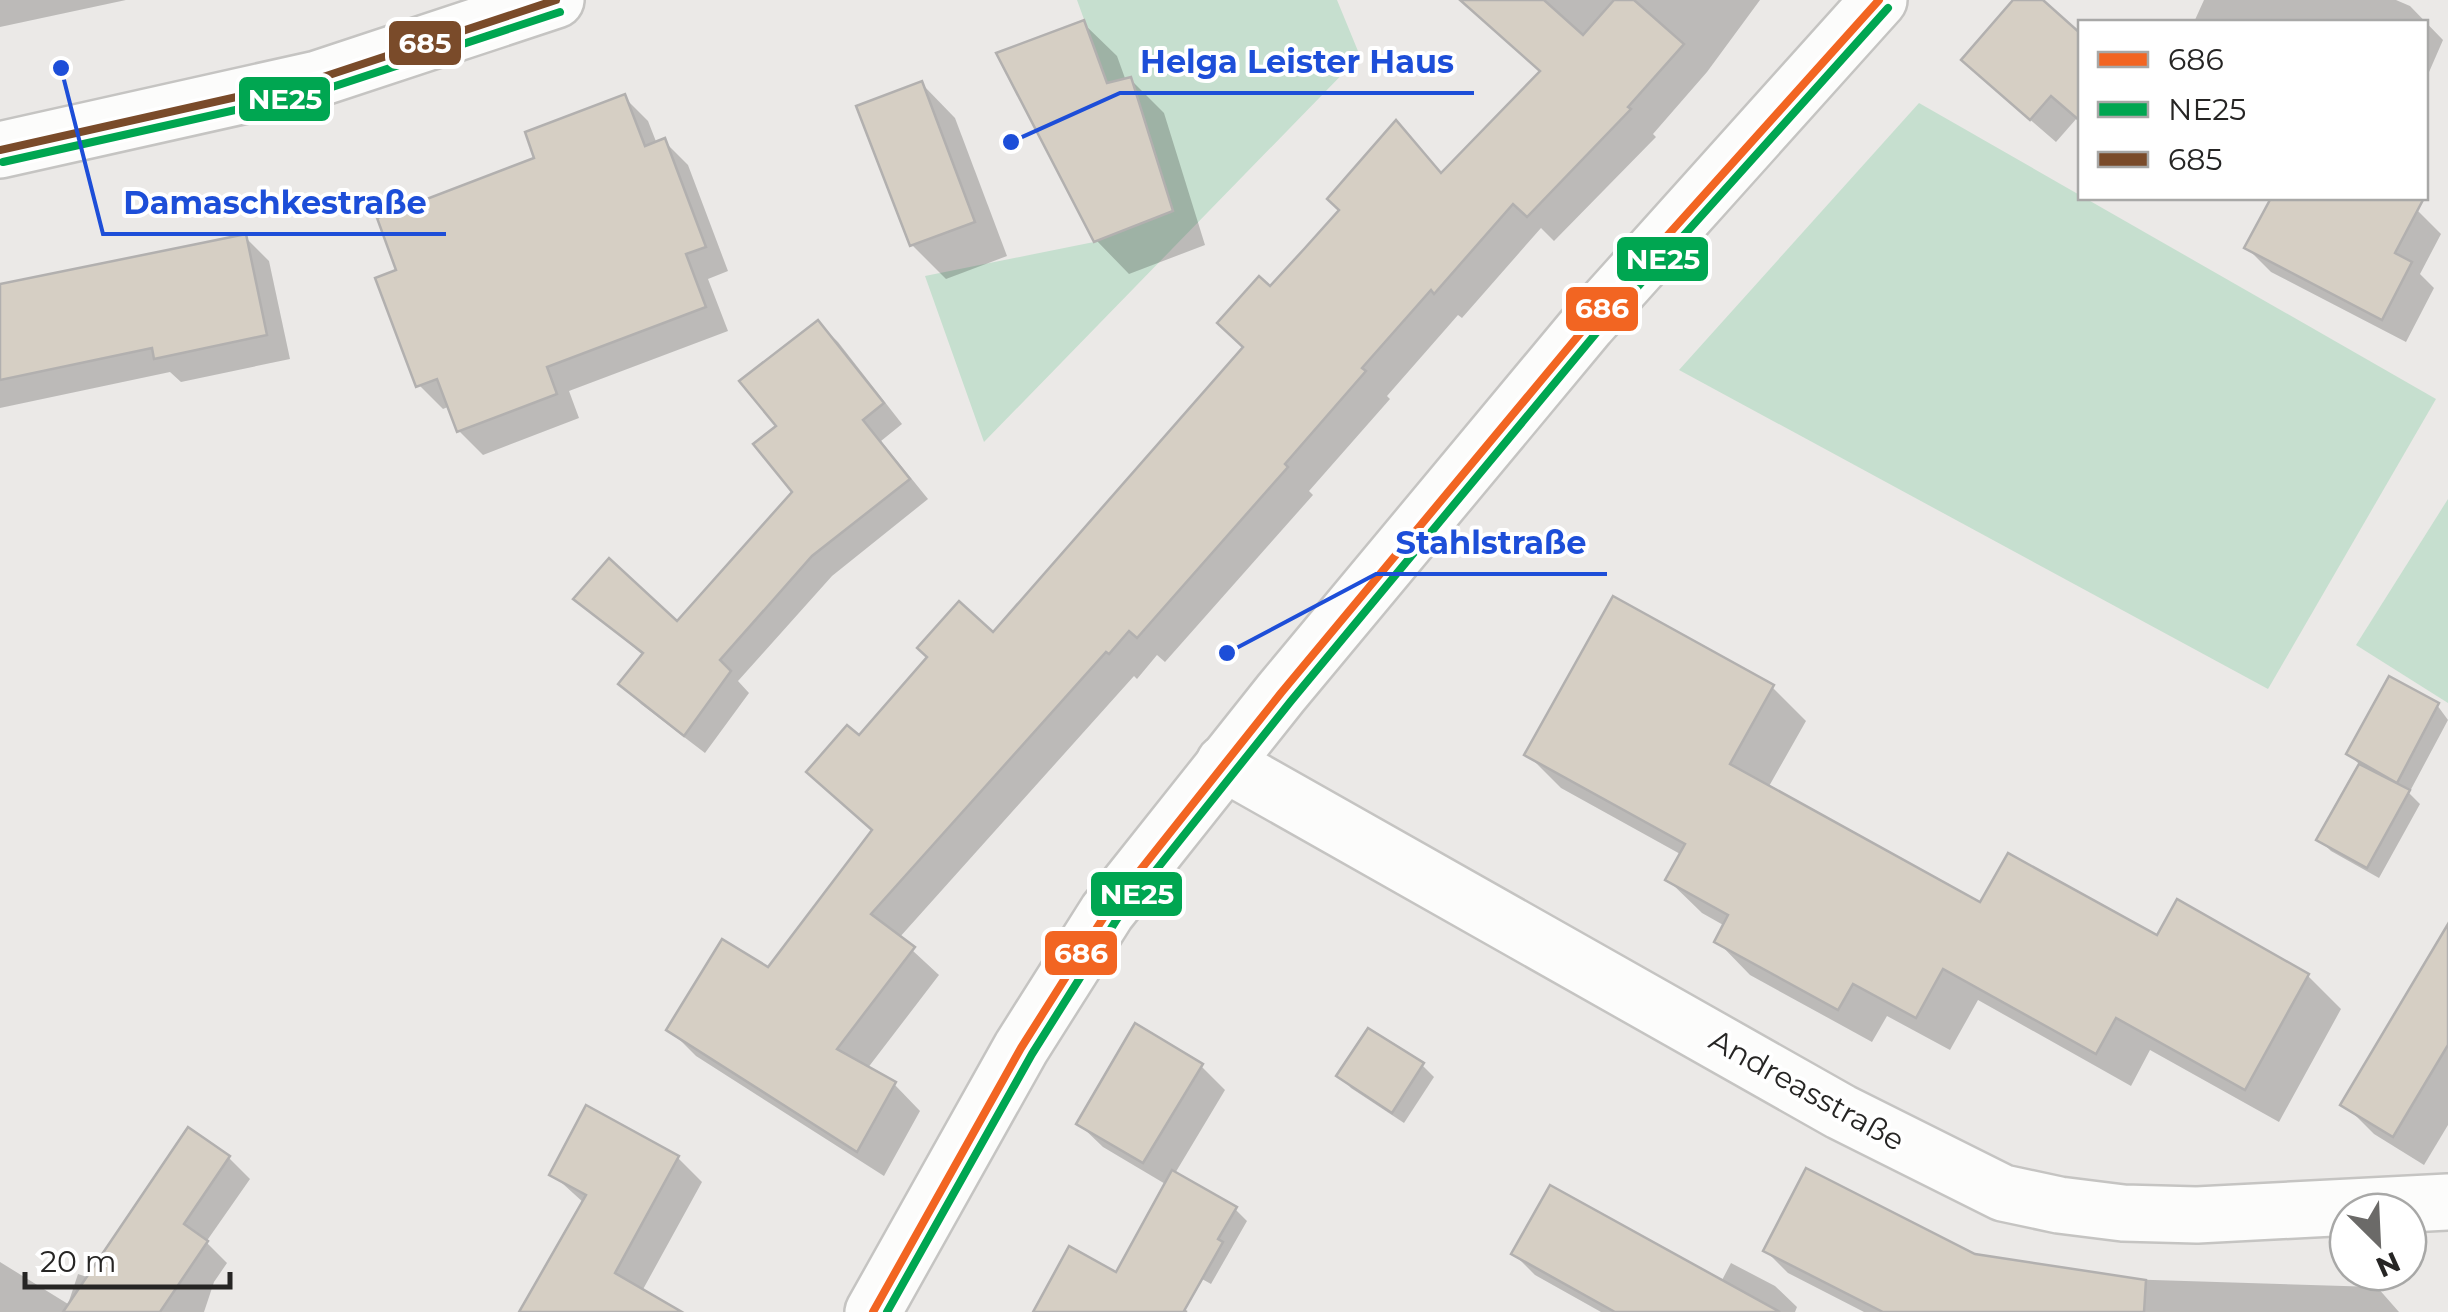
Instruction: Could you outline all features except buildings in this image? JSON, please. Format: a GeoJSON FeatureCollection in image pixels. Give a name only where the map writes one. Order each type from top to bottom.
{"type":"FeatureCollection","features":[{"type":"Feature","properties":{"kind":"street"},"geometry":{"type":"LineString","coordinates":[[0,150],[317,80],[556,0]]}},
{"type":"Feature","properties":{"kind":"street"},"geometry":{"type":"LineString","coordinates":[[873,1312],[1022,1048],[1107,912],[1224,764],[1588,324],[1879,0]]}},
{"type":"Feature","properties":{"kind":"street","name":"Andreasstraße"},"geometry":{"type":"LineString","coordinates":[[1224,764],[1841,1112],[2004,1193],[2123,1213],[2197,1215],[2448,1202]]}},
{"type":"Feature","properties":{"kind":"green space"},"geometry":{"type":"Polygon","coordinates":[[[1077,0],[1337,0],[1360,56],[984,442],[925,276],[1094,242],[1173,211],[1132,79],[1107,83],[1077,0]]]}},
{"type":"Feature","properties":{"kind":"green space"},"geometry":{"type":"Polygon","coordinates":[[[1919,103],[2078,194],[2078,200],[2088,200],[2436,399],[2268,689],[1679,370],[1919,103]]]}},
{"type":"Feature","properties":{"kind":"green space"},"geometry":{"type":"Polygon","coordinates":[[[2448,499],[2448,703],[2356,645],[2448,499]]]}},
{"type":"Feature","properties":{"kind":"transit line","name":"685"},"geometry":{"type":"LineString","coordinates":[[0,150],[317,79],[556,0]]}},
{"type":"Feature","properties":{"kind":"transit line","name":"686"},"geometry":{"type":"LineString","coordinates":[[873,1312],[1021,1048],[1107,912],[1281,693],[1588,324],[1879,0]]}},
{"type":"Feature","properties":{"kind":"transit line","name":"NE25"},"geometry":{"type":"LineString","coordinates":[[887,1312],[1032,1054],[1117,919],[1291,701],[1597,332],[1888,8]]}},
{"type":"Feature","properties":{"kind":"transit line","name":"NE25"},"geometry":{"type":"LineString","coordinates":[[3,162],[320,91],[560,12]]}},
{"type":"Feature","properties":{"kind":"place","name":"Damaschkestraße"},"geometry":{"type":"Point","coordinates":[61,68]}},
{"type":"Feature","properties":{"kind":"place","name":"Helga Leister Haus"},"geometry":{"type":"Point","coordinates":[1011,142]}},
{"type":"Feature","properties":{"kind":"place","name":"Stahlstraße"},"geometry":{"type":"Point","coordinates":[1227,653]}}]}
